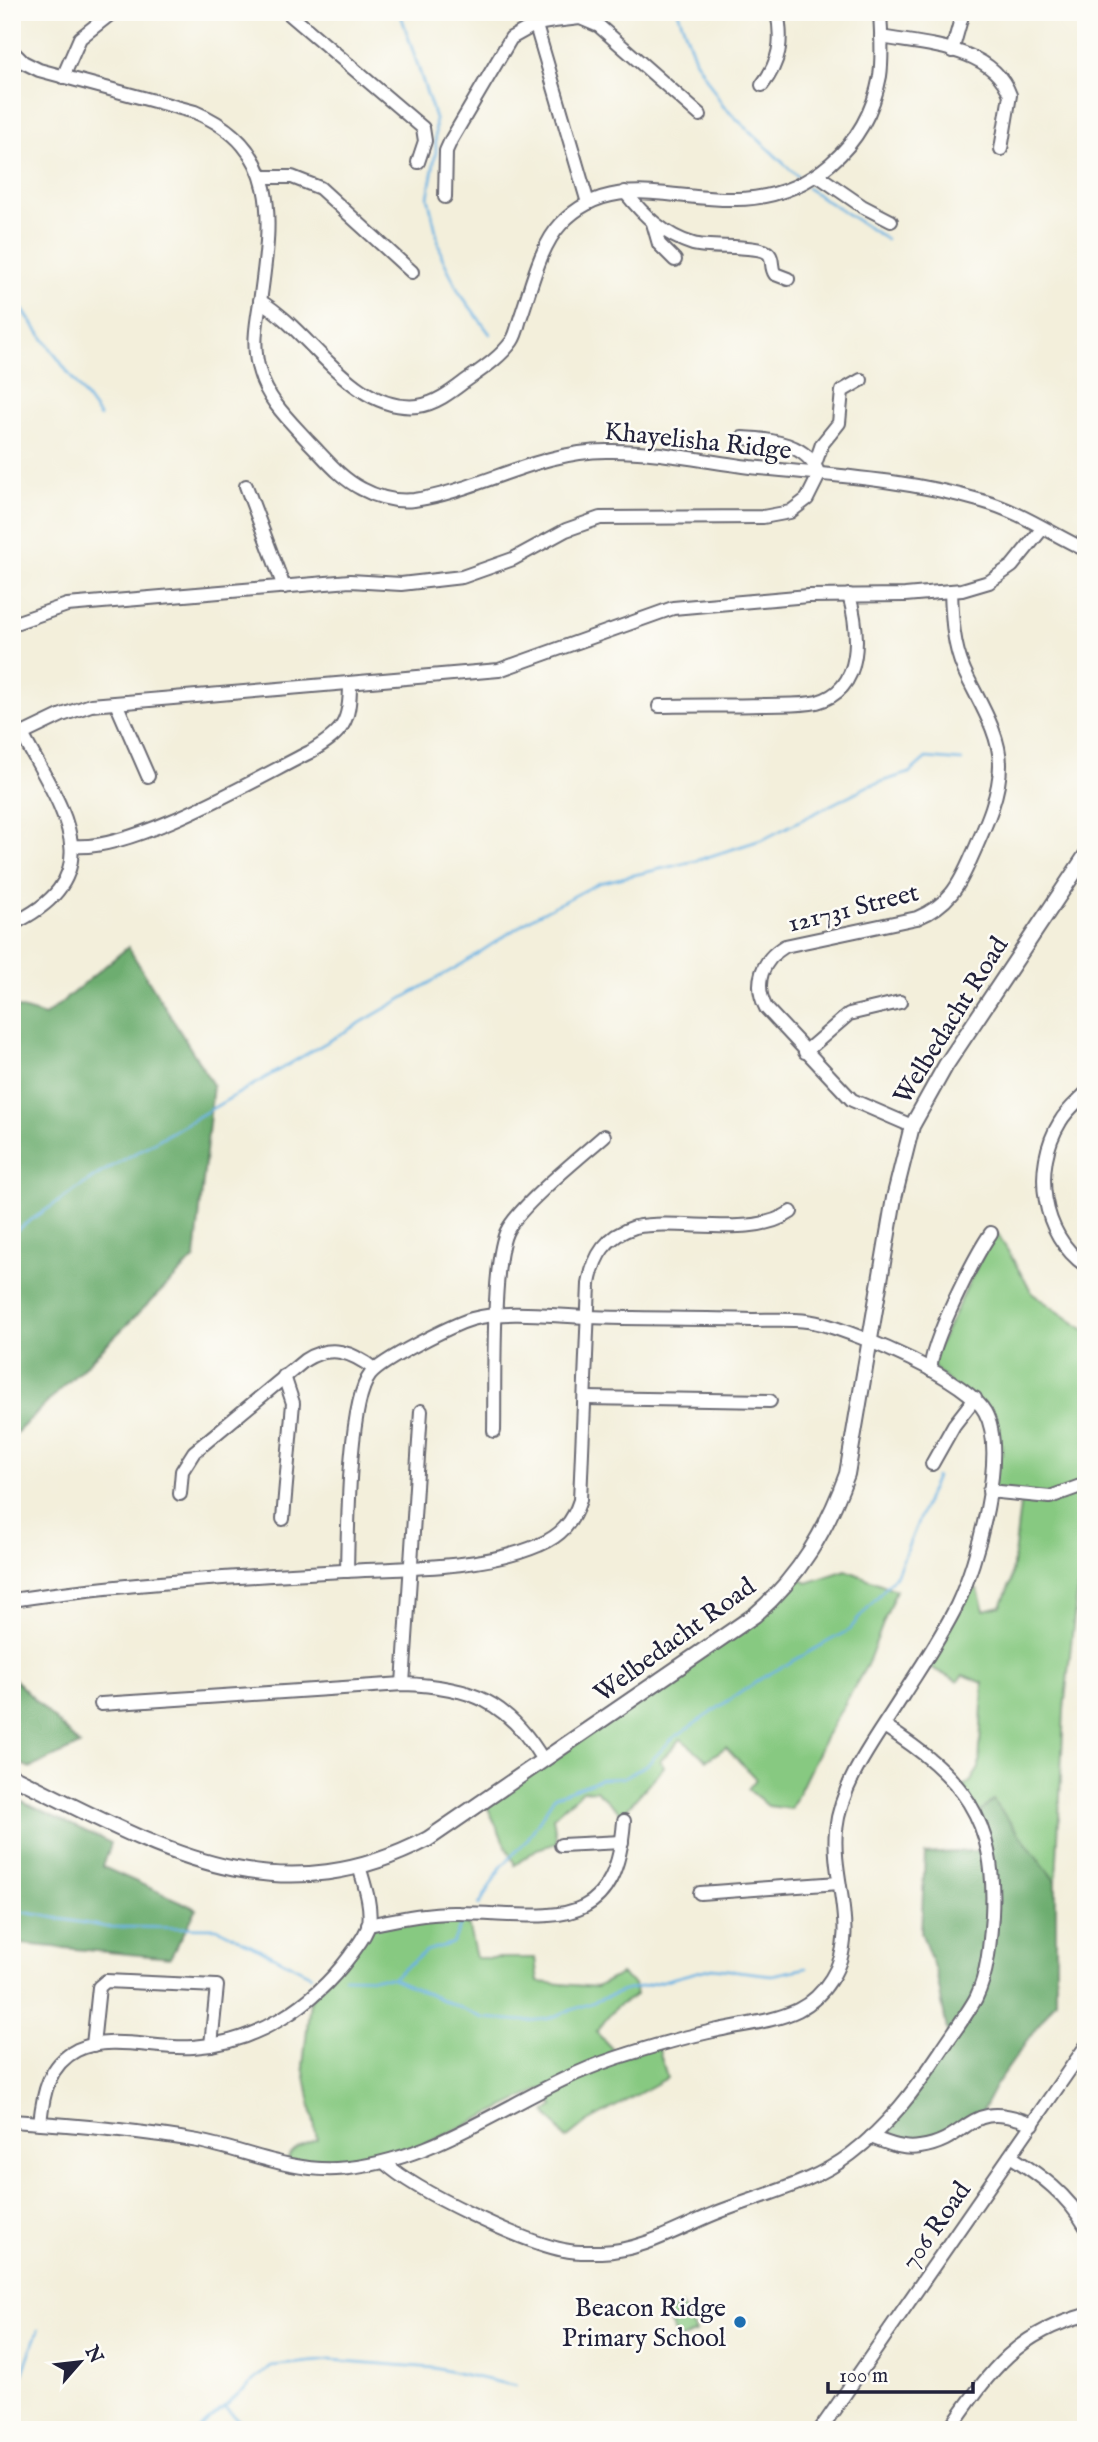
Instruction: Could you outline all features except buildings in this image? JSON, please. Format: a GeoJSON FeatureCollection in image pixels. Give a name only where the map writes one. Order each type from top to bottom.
{"type":"FeatureCollection","features":[{"type":"Feature","properties":{"kind":"street"},"geometry":{"type":"LineString","coordinates":[[64,77],[80,38],[113,12]]}},
{"type":"Feature","properties":{"kind":"street"},"geometry":{"type":"LineString","coordinates":[[287,12],[423,128],[425,141],[418,162]]}},
{"type":"Feature","properties":{"kind":"street"},"geometry":{"type":"LineString","coordinates":[[762,85],[776,64],[780,52],[778,12]]}},
{"type":"Feature","properties":{"kind":"street"},"geometry":{"type":"LineString","coordinates":[[260,301],[285,320],[368,397],[395,406],[432,403],[495,359],[514,338],[544,254],[558,226],[587,202],[625,192],[658,191],[711,199],[760,198],[817,175],[847,151],[866,118],[880,73],[880,12]]}},
{"type":"Feature","properties":{"kind":"street"},"geometry":{"type":"LineString","coordinates":[[952,51],[963,12]]}},
{"type":"Feature","properties":{"kind":"street"},"geometry":{"type":"LineString","coordinates":[[445,197],[446,151],[451,140],[511,38],[534,18],[580,18],[599,26],[700,115]]}},
{"type":"Feature","properties":{"kind":"street"},"geometry":{"type":"LineString","coordinates":[[534,18],[587,202]]}},
{"type":"Feature","properties":{"kind":"street"},"geometry":{"type":"LineString","coordinates":[[881,37],[952,51],[986,64],[1006,85],[1009,111],[1001,149]]}},
{"type":"Feature","properties":{"kind":"street"},"geometry":{"type":"LineString","coordinates":[[12,51],[23,62],[64,77],[195,112],[216,121],[240,140],[263,177],[292,177],[320,188],[412,272]]}},
{"type":"Feature","properties":{"kind":"street"},"geometry":{"type":"LineString","coordinates":[[817,175],[862,206],[891,221]]}},
{"type":"Feature","properties":{"kind":"street","name":"Khayelisha Ridge"},"geometry":{"type":"LineString","coordinates":[[263,177],[268,201],[267,237],[256,356],[267,391],[276,406],[336,470],[349,481],[375,495],[413,500],[548,460],[607,451],[817,470],[905,484],[1000,507],[1086,550]]}},
{"type":"Feature","properties":{"kind":"street"},"geometry":{"type":"LineString","coordinates":[[625,192],[653,223],[676,238],[704,247],[762,249],[770,257],[772,271],[788,279]]}},
{"type":"Feature","properties":{"kind":"street"},"geometry":{"type":"LineString","coordinates":[[653,223],[659,244],[675,260]]}},
{"type":"Feature","properties":{"kind":"street"},"geometry":{"type":"LineString","coordinates":[[12,624],[67,605],[350,581],[401,584],[462,577],[513,559],[566,530],[600,518],[763,517],[790,512],[807,499],[822,444],[839,423],[842,391],[861,380]]}},
{"type":"Feature","properties":{"kind":"street"},"geometry":{"type":"LineString","coordinates":[[742,438],[783,442],[817,470]]}},
{"type":"Feature","properties":{"kind":"street"},"geometry":{"type":"LineString","coordinates":[[246,486],[284,587]]}},
{"type":"Feature","properties":{"kind":"street"},"geometry":{"type":"LineString","coordinates":[[12,924],[55,896],[67,876],[74,846],[64,817],[17,737],[62,715],[92,705],[499,670],[673,608],[849,595],[951,591],[989,582],[1021,558],[1042,529]]}},
{"type":"Feature","properties":{"kind":"street","name":"121731 Street"},"geometry":{"type":"LineString","coordinates":[[912,1126],[852,1100],[805,1052],[763,1002],[760,977],[766,963],[785,946],[917,918],[935,911],[957,889],[993,802],[1000,773],[999,751],[958,653],[951,591]]}},
{"type":"Feature","properties":{"kind":"street"},"geometry":{"type":"LineString","coordinates":[[659,706],[806,703],[830,696],[846,680],[855,661],[856,619],[849,595]]}},
{"type":"Feature","properties":{"kind":"street"},"geometry":{"type":"LineString","coordinates":[[74,846],[89,847],[127,840],[310,752],[344,726],[350,706],[350,684]]}},
{"type":"Feature","properties":{"kind":"street"},"geometry":{"type":"LineString","coordinates":[[116,703],[148,776]]}},
{"type":"Feature","properties":{"kind":"street","name":"Welbedacht Road"},"geometry":{"type":"LineString","coordinates":[[12,1776],[199,1862],[275,1875],[359,1866],[428,1839],[742,1626],[771,1601],[793,1576],[830,1517],[847,1474],[894,1198],[912,1126],[946,1065],[1086,855]]}},
{"type":"Feature","properties":{"kind":"street"},"geometry":{"type":"LineString","coordinates":[[805,1052],[849,1014],[900,1002]]}},
{"type":"Feature","properties":{"kind":"street"},"geometry":{"type":"LineString","coordinates":[[1086,1093],[1060,1121],[1047,1153],[1044,1174],[1048,1216],[1068,1248],[1086,1266]]}},
{"type":"Feature","properties":{"kind":"street"},"geometry":{"type":"LineString","coordinates":[[495,1431],[497,1315],[501,1254],[507,1230],[604,1136]]}},
{"type":"Feature","properties":{"kind":"street"},"geometry":{"type":"LineString","coordinates":[[12,1600],[86,1589],[347,1571],[410,1570],[523,1550],[560,1533],[572,1520],[582,1492],[589,1284],[594,1262],[605,1244],[623,1230],[661,1224],[761,1224],[778,1220],[791,1212]]}},
{"type":"Feature","properties":{"kind":"street"},"geometry":{"type":"LineString","coordinates":[[931,1370],[934,1349],[975,1258],[991,1233]]}},
{"type":"Feature","properties":{"kind":"street"},"geometry":{"type":"LineString","coordinates":[[12,2121],[193,2140],[309,2169],[356,2168],[426,2149],[545,2086],[613,2059],[711,2031],[778,2017],[803,2008],[823,1990],[840,1964],[845,1930],[836,1834],[841,1804],[959,1601],[974,1560],[989,1491],[993,1433],[986,1414],[975,1398],[961,1386],[871,1342],[822,1324],[806,1321],[497,1315],[463,1322],[374,1369],[364,1383],[359,1402],[348,1526],[347,1571]]}},
{"type":"Feature","properties":{"kind":"street"},"geometry":{"type":"LineString","coordinates":[[180,1494],[183,1471],[194,1452],[284,1376],[312,1356],[328,1350],[348,1352],[374,1369]]}},
{"type":"Feature","properties":{"kind":"street"},"geometry":{"type":"LineString","coordinates":[[283,1518],[293,1403],[284,1376]]}},
{"type":"Feature","properties":{"kind":"street"},"geometry":{"type":"LineString","coordinates":[[585,1398],[770,1401]]}},
{"type":"Feature","properties":{"kind":"street"},"geometry":{"type":"LineString","coordinates":[[932,1464],[954,1425],[975,1398]]}},
{"type":"Feature","properties":{"kind":"street"},"geometry":{"type":"LineString","coordinates":[[403,1684],[421,1411]]}},
{"type":"Feature","properties":{"kind":"street"},"geometry":{"type":"LineString","coordinates":[[989,1491],[1050,1497],[1086,1484]]}},
{"type":"Feature","properties":{"kind":"street"},"geometry":{"type":"LineString","coordinates":[[101,1704],[403,1684],[441,1686],[485,1700],[517,1722],[543,1760]]}},
{"type":"Feature","properties":{"kind":"street"},"geometry":{"type":"LineString","coordinates":[[384,2162],[412,2185],[541,2244],[566,2251],[606,2252],[642,2244],[811,2178],[839,2162],[872,2137],[907,2100],[975,1999],[988,1955],[993,1896],[992,1868],[985,1837],[963,1794],[939,1764],[884,1726]]}},
{"type":"Feature","properties":{"kind":"street"},"geometry":{"type":"LineString","coordinates":[[368,1925],[432,1914],[518,1916],[579,1909],[592,1904],[608,1887],[616,1869],[624,1821]]}},
{"type":"Feature","properties":{"kind":"street"},"geometry":{"type":"LineString","coordinates":[[561,1845],[622,1842]]}},
{"type":"Feature","properties":{"kind":"street"},"geometry":{"type":"LineString","coordinates":[[40,2123],[43,2095],[52,2073],[71,2054],[93,2045],[177,2048],[211,2045],[271,2025],[311,1998],[346,1962],[368,1925],[368,1906],[359,1866]]}},
{"type":"Feature","properties":{"kind":"street"},"geometry":{"type":"LineString","coordinates":[[700,1893],[839,1883]]}},
{"type":"Feature","properties":{"kind":"street"},"geometry":{"type":"LineString","coordinates":[[93,2045],[99,1987],[106,1981],[217,1986],[211,2045]]}},
{"type":"Feature","properties":{"kind":"street","name":"706 Road"},"geometry":{"type":"LineString","coordinates":[[820,2430],[1086,2046]]}},
{"type":"Feature","properties":{"kind":"street"},"geometry":{"type":"LineString","coordinates":[[872,2137],[899,2147],[919,2147],[994,2113],[1010,2115],[1033,2124]]}},
{"type":"Feature","properties":{"kind":"street"},"geometry":{"type":"LineString","coordinates":[[1010,2156],[1058,2189],[1075,2208],[1086,2227]]}},
{"type":"Feature","properties":{"kind":"street"},"geometry":{"type":"LineString","coordinates":[[949,2430],[993,2369],[1013,2349],[1046,2328],[1086,2315]]}},
{"type":"Feature","properties":{"kind":"green space"},"geometry":{"type":"Polygon","coordinates":[[[128,947],[213,1085],[195,1258],[12,1437],[12,1006],[45,1016],[128,947]]]}},
{"type":"Feature","properties":{"kind":"green space"},"geometry":{"type":"Polygon","coordinates":[[[998,1234],[1033,1294],[1086,1331],[1086,1547],[1075,1608],[1064,1710],[1056,1882],[993,1801],[977,1815],[960,1790],[971,1781],[979,1768],[983,1683],[963,1675],[958,1682],[924,1664],[966,1585],[978,1590],[984,1610],[1001,1606],[1011,1582],[1021,1497],[989,1491],[991,1423],[930,1364],[992,1235],[998,1234]]]}},
{"type":"Feature","properties":{"kind":"green space"},"geometry":{"type":"Polygon","coordinates":[[[846,1570],[896,1590],[867,1665],[826,1736],[791,1809],[768,1806],[748,1789],[756,1779],[726,1747],[707,1760],[681,1739],[660,1761],[664,1767],[622,1814],[596,1790],[583,1791],[553,1817],[557,1843],[537,1849],[515,1865],[485,1802],[629,1705],[794,1576],[807,1583],[846,1570]]]}},
{"type":"Feature","properties":{"kind":"green space"},"geometry":{"type":"Polygon","coordinates":[[[12,1677],[80,1745],[30,1768],[12,1760],[12,1677]]]}},
{"type":"Feature","properties":{"kind":"green space"},"geometry":{"type":"Polygon","coordinates":[[[12,1797],[111,1843],[103,1867],[197,1909],[170,1958],[12,1943],[12,1797]]]}},
{"type":"Feature","properties":{"kind":"green space"},"geometry":{"type":"Polygon","coordinates":[[[993,1800],[1056,1882],[1056,2000],[996,2085],[979,2117],[918,2146],[885,2137],[884,2130],[949,2041],[937,1976],[921,1932],[925,1854],[988,1850],[977,1815],[993,1800]]]}},
{"type":"Feature","properties":{"kind":"green space"},"geometry":{"type":"Polygon","coordinates":[[[466,1915],[476,1958],[535,1958],[538,1982],[596,1987],[621,1974],[634,1984],[636,1995],[616,2007],[596,2032],[620,2057],[658,2046],[667,2078],[586,2123],[566,2139],[546,2112],[554,2106],[542,2089],[384,2164],[286,2165],[293,2151],[317,2139],[303,2066],[310,2001],[369,1925],[466,1915]]]}},
{"type":"Feature","properties":{"kind":"green space"},"geometry":{"type":"Polygon","coordinates":[[[681,2306],[696,2332],[679,2341],[665,2315],[681,2306]]]}},
{"type":"Feature","properties":{"kind":"waterway"},"geometry":{"type":"LineString","coordinates":[[400,12],[435,118],[436,151],[428,197],[442,257],[459,292],[490,334]]}},
{"type":"Feature","properties":{"kind":"waterway"},"geometry":{"type":"LineString","coordinates":[[678,12],[695,59],[723,106],[797,176]]}},
{"type":"Feature","properties":{"kind":"waterway"},"geometry":{"type":"LineString","coordinates":[[807,188],[886,239]]}},
{"type":"Feature","properties":{"kind":"waterway"},"geometry":{"type":"LineString","coordinates":[[12,295],[100,417]]}},
{"type":"Feature","properties":{"kind":"waterway"},"geometry":{"type":"LineString","coordinates":[[12,1233],[99,1174],[462,964],[535,916],[599,883],[695,861],[764,839],[868,786],[909,773],[926,758],[962,761]]}},
{"type":"Feature","properties":{"kind":"waterway"},"geometry":{"type":"LineString","coordinates":[[479,1905],[501,1867],[527,1840],[555,1796],[601,1779],[623,1778],[647,1765],[672,1739],[762,1678],[849,1630],[897,1574],[936,1477]]}},
{"type":"Feature","properties":{"kind":"waterway"},"geometry":{"type":"LineString","coordinates":[[12,1910],[106,1927],[217,1928],[311,1975]]}},
{"type":"Feature","properties":{"kind":"waterway"},"geometry":{"type":"LineString","coordinates":[[344,1977],[392,1978],[426,1951],[453,1943],[461,1924],[477,1919]]}},
{"type":"Feature","properties":{"kind":"waterway"},"geometry":{"type":"LineString","coordinates":[[392,1978],[483,2018],[526,2021],[547,2019],[624,1991],[712,1968],[772,1975],[806,1968]]}},
{"type":"Feature","properties":{"kind":"waterway"},"geometry":{"type":"LineString","coordinates":[[12,2404],[38,2330]]}},
{"type":"Feature","properties":{"kind":"waterway"},"geometry":{"type":"LineString","coordinates":[[198,2430],[271,2366],[330,2360],[434,2368],[516,2386]]}},
{"type":"Feature","properties":{"kind":"waterway"},"geometry":{"type":"LineString","coordinates":[[224,2407],[250,2430]]}},
{"type":"Feature","properties":{"kind":"place","name":"Beacon Ridge Primary School"},"geometry":{"type":"Point","coordinates":[740,2322]}}]}
